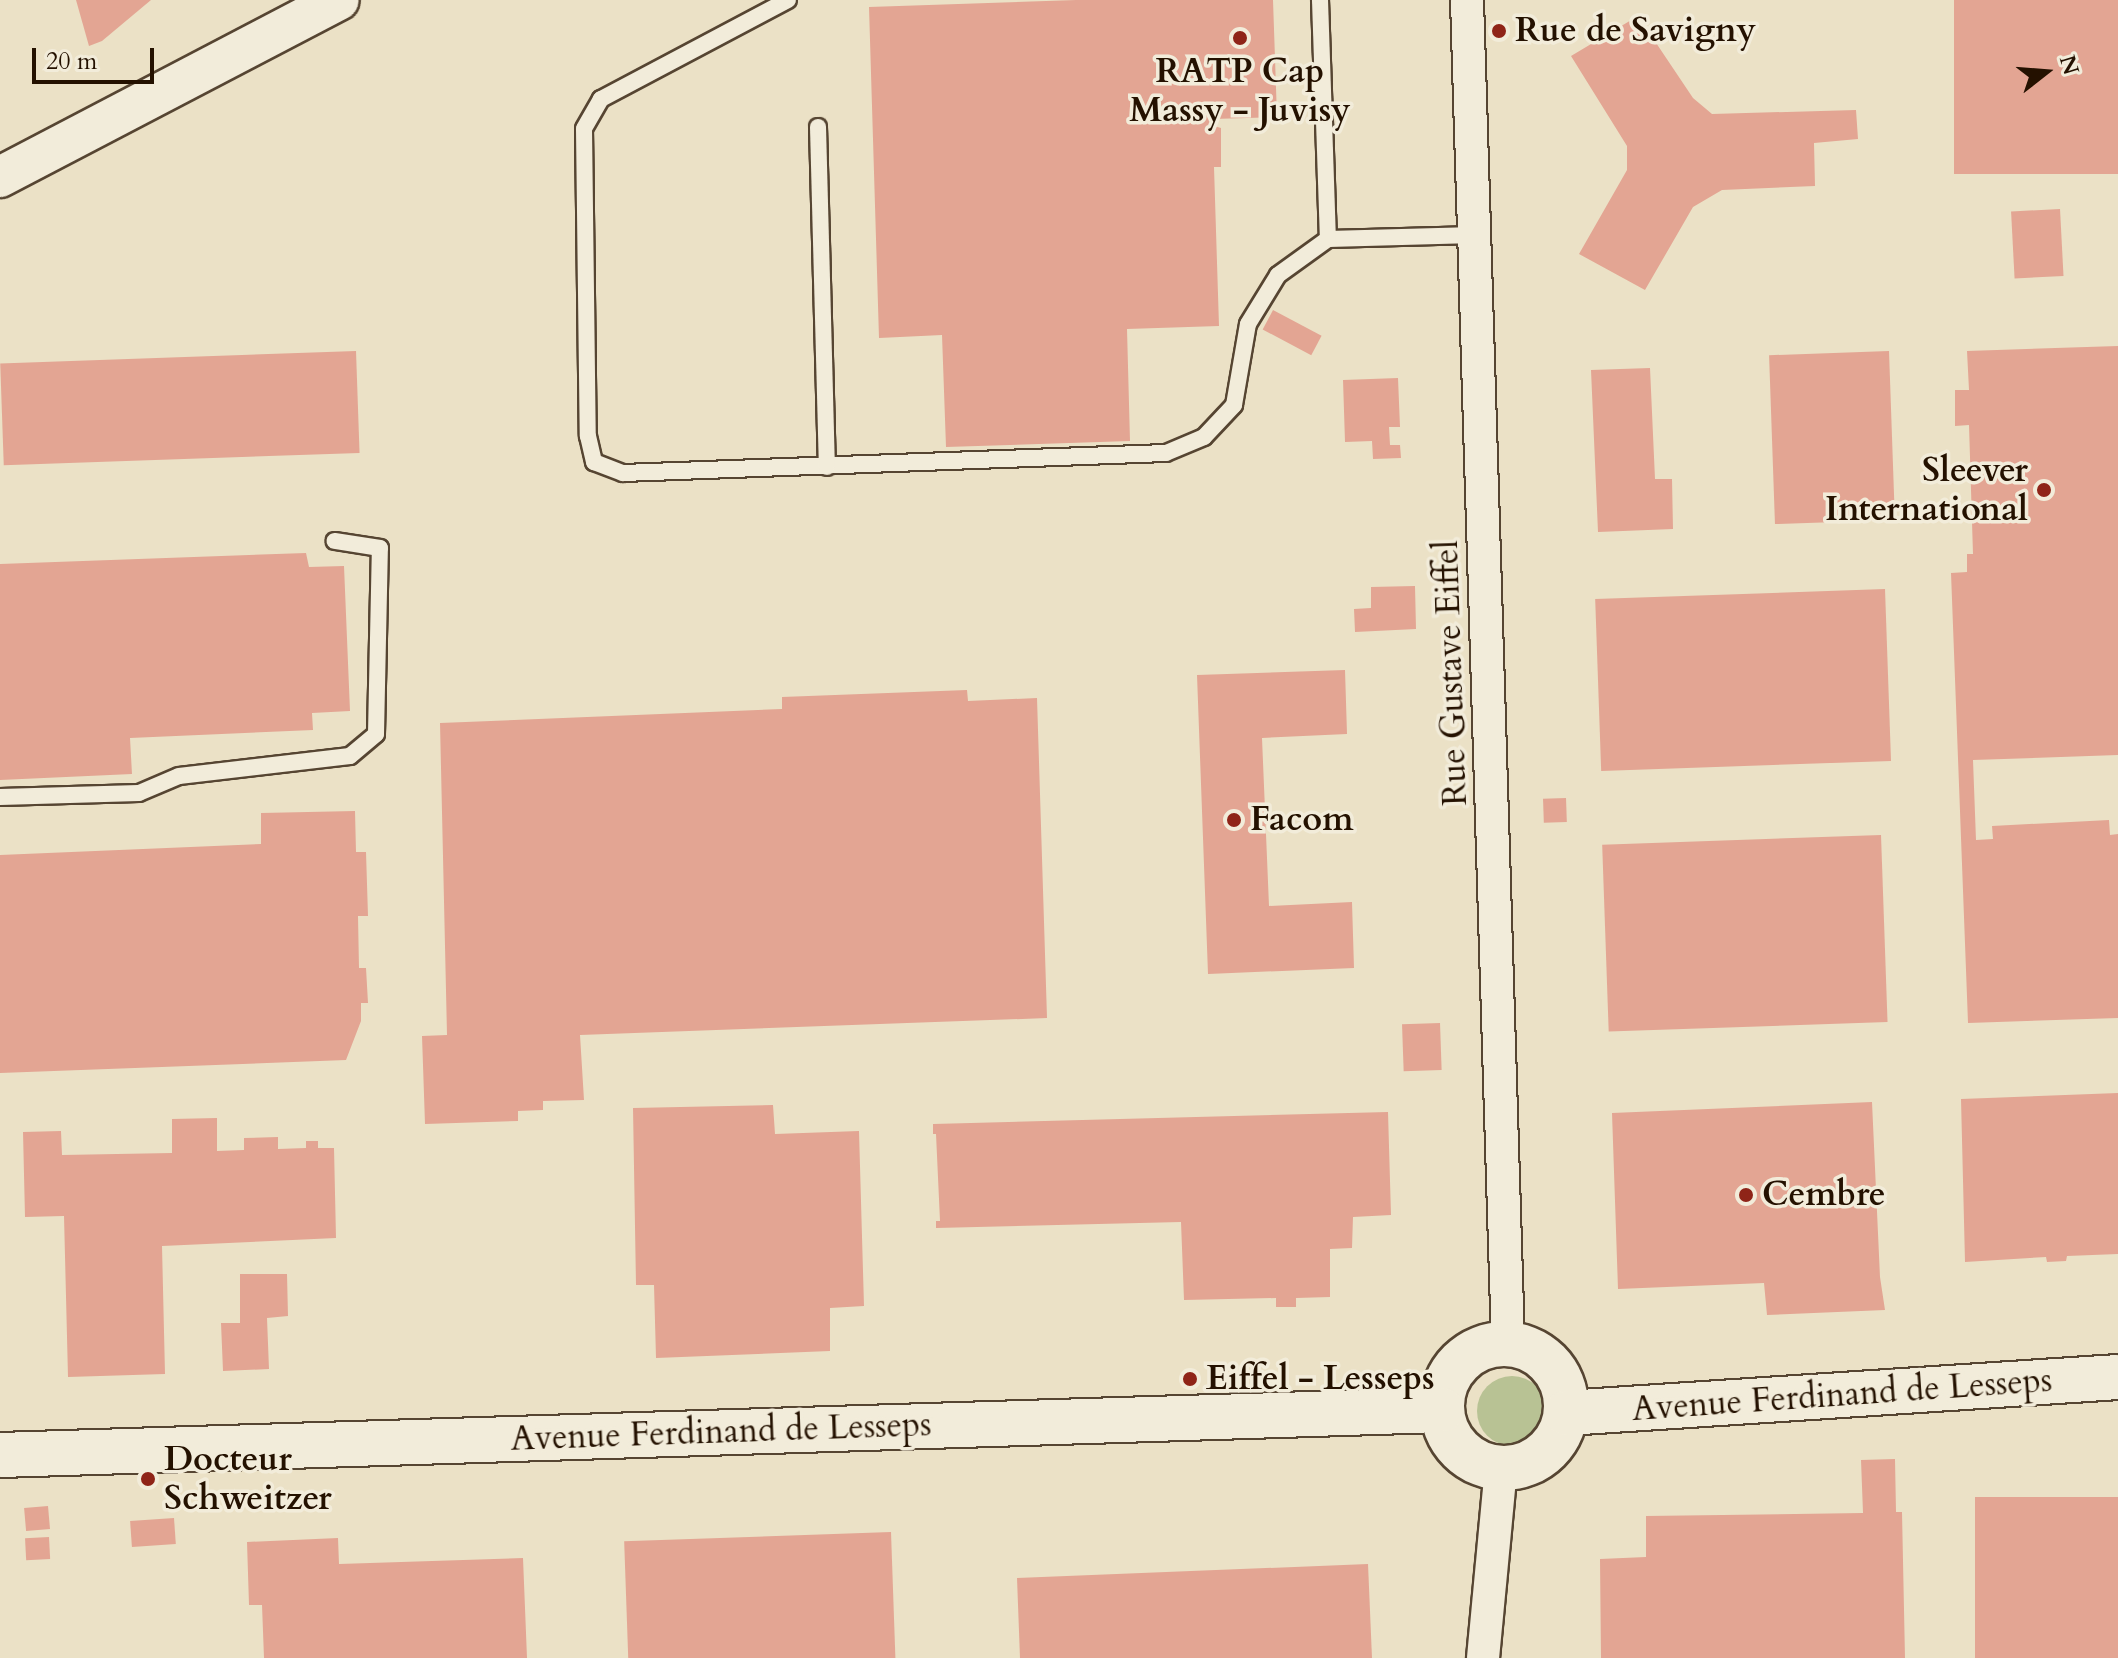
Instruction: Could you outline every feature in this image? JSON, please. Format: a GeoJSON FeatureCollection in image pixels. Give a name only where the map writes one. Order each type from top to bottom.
{"type":"FeatureCollection","features":[{"type":"Feature","properties":{"kind":"main road"},"geometry":{"type":"LineString","coordinates":[[1508,1343],[1532,1351],[1552,1365],[1561,1380],[1566,1413],[1551,1447],[1520,1467],[1501,1469],[1483,1465],[1454,1444],[1442,1410],[1446,1384],[1460,1362],[1490,1345],[1508,1343]]}},
{"type":"Feature","properties":{"kind":"main road","name":"Avenue Ferdinand de Lesseps"},"geometry":{"type":"LineString","coordinates":[[1566,1413],[2118,1377]]}},
{"type":"Feature","properties":{"kind":"main road","name":"Avenue Ferdinand de Lesseps"},"geometry":{"type":"LineString","coordinates":[[0,1455],[1442,1410]]}},
{"type":"Feature","properties":{"kind":"street"},"geometry":{"type":"LineString","coordinates":[[0,177],[339,0]]}},
{"type":"Feature","properties":{"kind":"street","name":"Rue Gustave Eiffel"},"geometry":{"type":"LineString","coordinates":[[1467,0],[1508,1343]]}},
{"type":"Feature","properties":{"kind":"street"},"geometry":{"type":"LineString","coordinates":[[1483,1658],[1501,1469]]}},
{"type":"Feature","properties":{"kind":"lane"},"geometry":{"type":"LineString","coordinates":[[788,0],[601,99],[584,129],[588,436],[594,462],[623,473],[1166,453],[1204,437],[1234,405],[1248,324],[1278,275],[1328,239],[1475,235]]}},
{"type":"Feature","properties":{"kind":"lane"},"geometry":{"type":"LineString","coordinates":[[1320,0],[1328,239]]}},
{"type":"Feature","properties":{"kind":"lane"},"geometry":{"type":"LineString","coordinates":[[818,127],[827,467]]}},
{"type":"Feature","properties":{"kind":"lane"},"geometry":{"type":"LineString","coordinates":[[0,797],[139,793],[179,776],[350,756],[376,734],[380,548],[335,541]]}},
{"type":"Feature","properties":{"kind":"green space"},"geometry":{"type":"Polygon","coordinates":[[[1512,1376],[1537,1386],[1547,1411],[1537,1436],[1512,1446],[1487,1436],[1477,1411],[1487,1386],[1512,1376]]]}},
{"type":"Feature","properties":{"kind":"building"},"geometry":{"type":"Polygon","coordinates":[[[76,0],[151,0],[102,41],[89,46],[76,0]]]}},
{"type":"Feature","properties":{"kind":"building"},"geometry":{"type":"Polygon","coordinates":[[[1076,0],[1273,0],[1277,117],[1213,119],[1214,126],[1221,128],[1221,167],[1214,167],[1219,326],[1127,329],[1130,441],[946,447],[942,335],[879,338],[869,7],[1076,0]]]}},
{"type":"Feature","properties":{"kind":"building"},"geometry":{"type":"Polygon","coordinates":[[[1954,0],[2118,0],[2118,174],[1954,174],[1954,0]]]}},
{"type":"Feature","properties":{"kind":"building"},"geometry":{"type":"Polygon","coordinates":[[[1638,16],[1693,98],[1712,114],[1856,110],[1858,139],[1814,143],[1815,186],[1722,190],[1693,207],[1645,290],[1579,254],[1627,170],[1627,146],[1571,56],[1638,16]]]}},
{"type":"Feature","properties":{"kind":"building"},"geometry":{"type":"Polygon","coordinates":[[[2060,209],[2064,276],[2015,278],[2011,212],[2060,209]]]}},
{"type":"Feature","properties":{"kind":"building"},"geometry":{"type":"Polygon","coordinates":[[[1273,310],[1322,336],[1311,355],[1263,329],[1273,310]]]}},
{"type":"Feature","properties":{"kind":"building"},"geometry":{"type":"Polygon","coordinates":[[[2118,346],[2118,755],[1973,760],[1976,840],[1993,839],[1992,826],[2109,820],[2110,835],[2118,834],[2118,1018],[1968,1023],[1951,573],[1967,572],[1967,554],[1973,554],[1969,425],[1955,426],[1955,390],[1969,390],[1967,351],[2118,346]]]}},
{"type":"Feature","properties":{"kind":"building"},"geometry":{"type":"Polygon","coordinates":[[[356,351],[360,453],[4,465],[0,363],[356,351]]]}},
{"type":"Feature","properties":{"kind":"building"},"geometry":{"type":"Polygon","coordinates":[[[1889,351],[1895,520],[1775,524],[1769,355],[1889,351]]]}},
{"type":"Feature","properties":{"kind":"building"},"geometry":{"type":"Polygon","coordinates":[[[1650,368],[1655,479],[1672,479],[1673,529],[1598,532],[1591,370],[1650,368]]]}},
{"type":"Feature","properties":{"kind":"building"},"geometry":{"type":"Polygon","coordinates":[[[1398,378],[1400,427],[1389,427],[1390,445],[1400,445],[1401,458],[1373,459],[1372,441],[1345,442],[1343,380],[1398,378]]]}},
{"type":"Feature","properties":{"kind":"building"},"geometry":{"type":"Polygon","coordinates":[[[306,553],[309,567],[344,566],[350,711],[312,713],[313,730],[130,738],[132,774],[0,780],[0,564],[306,553]]]}},
{"type":"Feature","properties":{"kind":"building"},"geometry":{"type":"Polygon","coordinates":[[[1415,586],[1416,629],[1355,632],[1354,609],[1371,608],[1371,587],[1415,586]]]}},
{"type":"Feature","properties":{"kind":"building"},"geometry":{"type":"Polygon","coordinates":[[[1885,589],[1891,761],[1601,771],[1595,599],[1885,589]]]}},
{"type":"Feature","properties":{"kind":"building","name":"Facom"},"geometry":{"type":"Polygon","coordinates":[[[1345,670],[1347,734],[1262,738],[1269,906],[1352,902],[1354,968],[1208,974],[1197,675],[1345,670]]]}},
{"type":"Feature","properties":{"kind":"building"},"geometry":{"type":"Polygon","coordinates":[[[967,690],[968,701],[1037,698],[1047,1018],[580,1035],[584,1100],[543,1101],[543,1110],[518,1111],[518,1121],[425,1124],[422,1036],[447,1035],[440,723],[782,709],[782,697],[967,690]]]}},
{"type":"Feature","properties":{"kind":"building"},"geometry":{"type":"Polygon","coordinates":[[[1566,798],[1567,822],[1544,823],[1543,799],[1566,798]]]}},
{"type":"Feature","properties":{"kind":"building"},"geometry":{"type":"Polygon","coordinates":[[[355,811],[356,852],[366,852],[368,916],[358,916],[359,968],[366,968],[368,1003],[361,1003],[361,1021],[346,1060],[0,1073],[0,855],[261,844],[261,813],[355,811]]]}},
{"type":"Feature","properties":{"kind":"building"},"geometry":{"type":"Polygon","coordinates":[[[1881,835],[1888,1022],[1609,1032],[1602,845],[1881,835]]]}},
{"type":"Feature","properties":{"kind":"building"},"geometry":{"type":"Polygon","coordinates":[[[1440,1023],[1442,1070],[1404,1071],[1402,1024],[1440,1023]]]}},
{"type":"Feature","properties":{"kind":"building"},"geometry":{"type":"Polygon","coordinates":[[[2118,1093],[2118,1254],[2067,1256],[2066,1261],[2047,1262],[2046,1257],[1965,1262],[1961,1099],[2118,1093]]]}},
{"type":"Feature","properties":{"kind":"building","name":"Cembre"},"geometry":{"type":"Polygon","coordinates":[[[1872,1102],[1880,1277],[1885,1310],[1767,1315],[1764,1283],[1618,1289],[1612,1113],[1872,1102]]]}},
{"type":"Feature","properties":{"kind":"building"},"geometry":{"type":"Polygon","coordinates":[[[773,1105],[775,1134],[859,1131],[864,1306],[830,1308],[830,1351],[656,1358],[654,1285],[636,1285],[633,1108],[773,1105]]]}},
{"type":"Feature","properties":{"kind":"building"},"geometry":{"type":"Polygon","coordinates":[[[1388,1112],[1391,1215],[1353,1217],[1352,1248],[1330,1249],[1330,1297],[1296,1298],[1296,1307],[1276,1307],[1276,1298],[1184,1300],[1181,1222],[936,1228],[936,1221],[940,1221],[933,1124],[1388,1112]]]}},
{"type":"Feature","properties":{"kind":"building"},"geometry":{"type":"Polygon","coordinates":[[[217,1118],[217,1151],[244,1150],[244,1138],[278,1137],[278,1149],[306,1148],[306,1141],[318,1141],[318,1148],[334,1148],[336,1238],[162,1246],[165,1374],[68,1377],[64,1216],[25,1217],[23,1132],[61,1131],[62,1155],[172,1153],[172,1119],[217,1118]]]}},
{"type":"Feature","properties":{"kind":"building"},"geometry":{"type":"Polygon","coordinates":[[[240,1274],[287,1274],[288,1316],[267,1318],[269,1369],[223,1371],[221,1323],[240,1323],[240,1274]]]}},
{"type":"Feature","properties":{"kind":"building"},"geometry":{"type":"Polygon","coordinates":[[[1895,1459],[1896,1512],[1902,1512],[1905,1658],[1601,1658],[1600,1559],[1646,1557],[1646,1516],[1863,1513],[1861,1460],[1895,1459]]]}},
{"type":"Feature","properties":{"kind":"building"},"geometry":{"type":"Polygon","coordinates":[[[1975,1497],[2118,1497],[2118,1658],[1975,1658],[1975,1497]]]}},
{"type":"Feature","properties":{"kind":"building"},"geometry":{"type":"Polygon","coordinates":[[[48,1506],[50,1529],[26,1531],[24,1508],[48,1506]]]}},
{"type":"Feature","properties":{"kind":"building"},"geometry":{"type":"Polygon","coordinates":[[[174,1518],[176,1544],[132,1547],[130,1521],[174,1518]]]}},
{"type":"Feature","properties":{"kind":"building"},"geometry":{"type":"Polygon","coordinates":[[[891,1532],[895,1658],[628,1658],[624,1541],[891,1532]]]}},
{"type":"Feature","properties":{"kind":"building"},"geometry":{"type":"Polygon","coordinates":[[[49,1537],[50,1559],[26,1560],[25,1538],[49,1537]]]}},
{"type":"Feature","properties":{"kind":"building"},"geometry":{"type":"Polygon","coordinates":[[[338,1538],[339,1564],[523,1558],[527,1658],[264,1658],[262,1605],[249,1605],[247,1542],[338,1538]]]}},
{"type":"Feature","properties":{"kind":"building"},"geometry":{"type":"Polygon","coordinates":[[[1368,1564],[1372,1658],[1020,1658],[1017,1578],[1368,1564]]]}},
{"type":"Feature","properties":{"kind":"place","name":"Rue de Savigny"},"geometry":{"type":"Point","coordinates":[1499,31]}},
{"type":"Feature","properties":{"kind":"place","name":"RATP Cap Massy - Juvisy"},"geometry":{"type":"Point","coordinates":[1240,38]}},
{"type":"Feature","properties":{"kind":"place","name":"Sleever International"},"geometry":{"type":"Point","coordinates":[2044,490]}},
{"type":"Feature","properties":{"kind":"place","name":"Facom"},"geometry":{"type":"Point","coordinates":[1234,820]}},
{"type":"Feature","properties":{"kind":"place","name":"Cembre"},"geometry":{"type":"Point","coordinates":[1746,1195]}},
{"type":"Feature","properties":{"kind":"place","name":"Eiffel - Lesseps"},"geometry":{"type":"Point","coordinates":[1190,1379]}},
{"type":"Feature","properties":{"kind":"place","name":"Docteur Schweitzer"},"geometry":{"type":"Point","coordinates":[148,1479]}}]}
